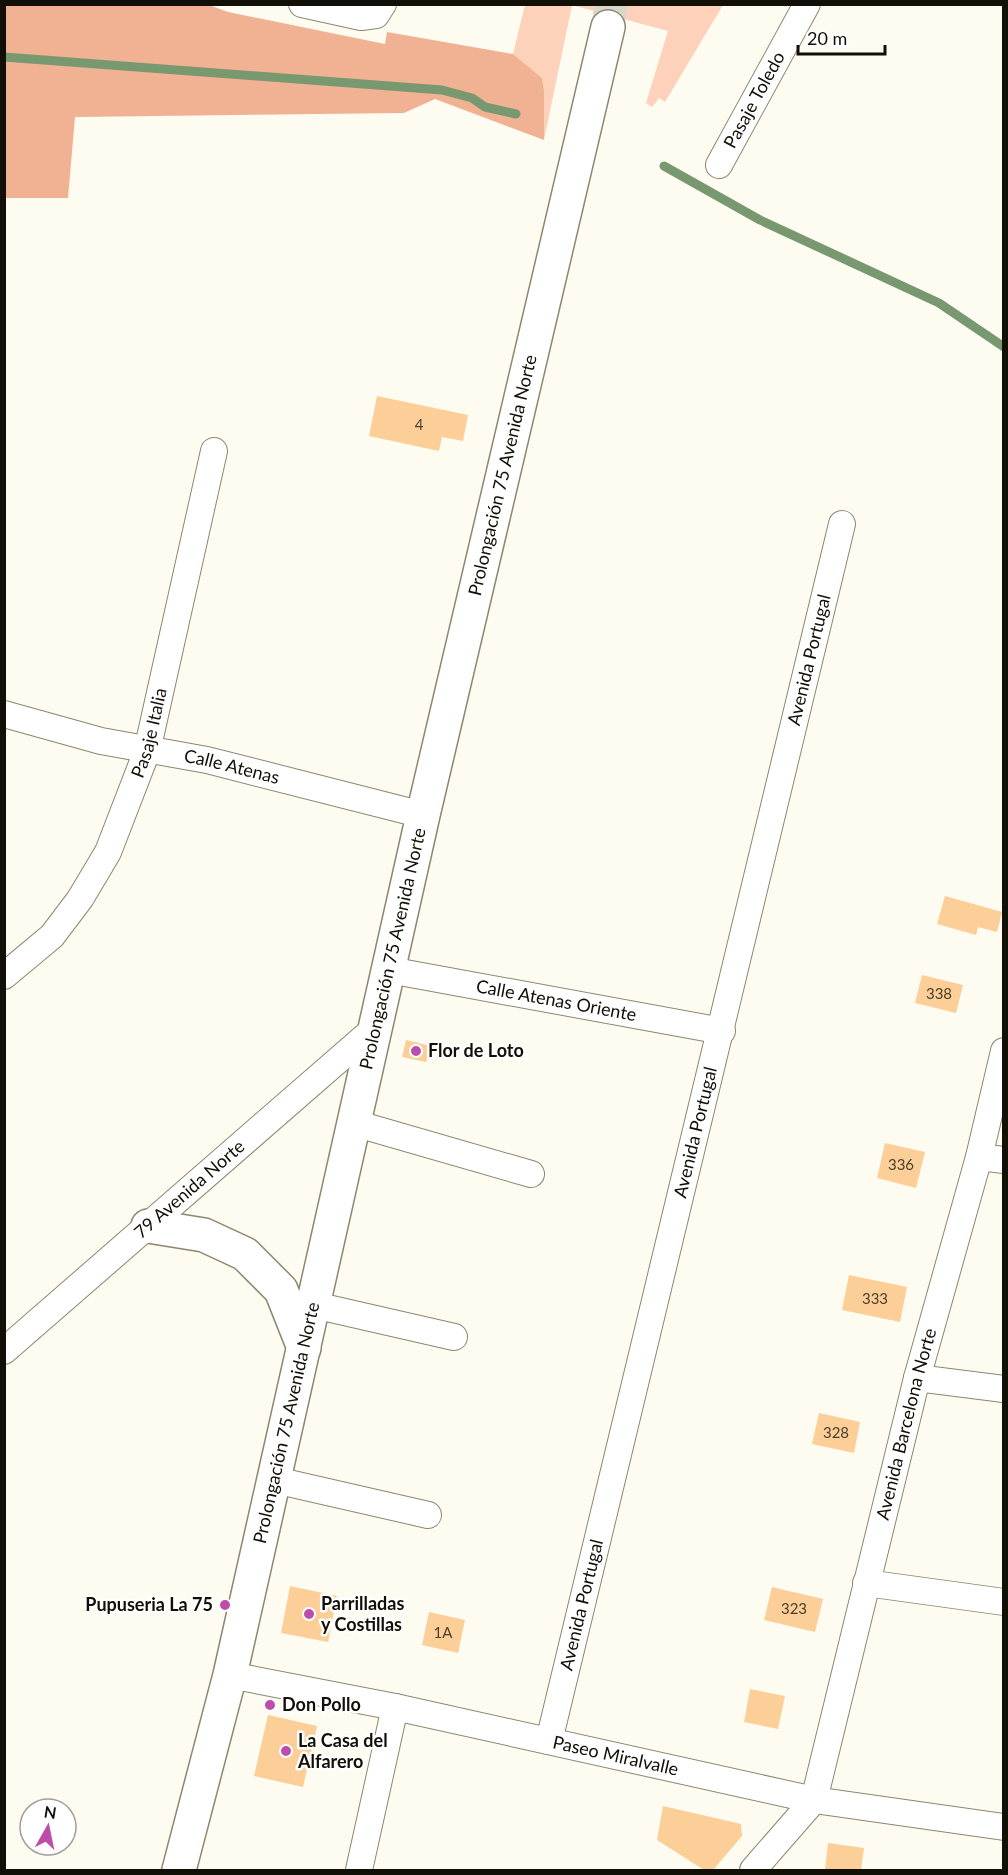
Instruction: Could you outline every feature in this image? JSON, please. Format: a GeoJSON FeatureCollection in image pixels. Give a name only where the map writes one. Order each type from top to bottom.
{"type":"FeatureCollection","features":[{"type":"Feature","properties":{"kind":"main road","name":"Prolongación 75 Avenida Norte"},"geometry":{"type":"LineString","coordinates":[[179,1870],[230,1675],[423,815],[608,27]]}},
{"type":"Feature","properties":{"kind":"main road"},"geometry":{"type":"LineString","coordinates":[[148,1226],[204,1234],[245,1254],[281,1290],[304,1348]]}},
{"type":"Feature","properties":{"kind":"street"},"geometry":{"type":"LineString","coordinates":[[302,4],[361,16],[380,10]]}},
{"type":"Feature","properties":{"kind":"street","name":"Pasaje Toledo"},"geometry":{"type":"LineString","coordinates":[[719,165],[807,4]]}},
{"type":"Feature","properties":{"kind":"street","name":"Pasaje Italia"},"geometry":{"type":"LineString","coordinates":[[4,976],[52,936],[80,899],[108,852],[147,751],[214,451]]}},
{"type":"Feature","properties":{"kind":"street","name":"Avenida Portugal"},"geometry":{"type":"LineString","coordinates":[[549,1741],[722,1031],[842,524]]}},
{"type":"Feature","properties":{"kind":"street","name":"Calle Atenas"},"geometry":{"type":"LineString","coordinates":[[4,714],[147,751],[207,760],[423,815]]}},
{"type":"Feature","properties":{"kind":"street","name":"Calle Atenas Oriente"},"geometry":{"type":"LineString","coordinates":[[389,970],[722,1031]]}},
{"type":"Feature","properties":{"kind":"street","name":"79 Avenida Norte"},"geometry":{"type":"LineString","coordinates":[[4,1351],[375,1028]]}},
{"type":"Feature","properties":{"kind":"street","name":"Avenida Barcelona Norte"},"geometry":{"type":"LineString","coordinates":[[814,1800],[917,1378],[991,1158],[1004,1051]]}},
{"type":"Feature","properties":{"kind":"street"},"geometry":{"type":"LineString","coordinates":[[354,1124],[531,1174]]}},
{"type":"Feature","properties":{"kind":"street"},"geometry":{"type":"LineString","coordinates":[[314,1305],[454,1337]]}},
{"type":"Feature","properties":{"kind":"street"},"geometry":{"type":"LineString","coordinates":[[917,1378],[1004,1389]]}},
{"type":"Feature","properties":{"kind":"street"},"geometry":{"type":"LineString","coordinates":[[275,1480],[428,1515]]}},
{"type":"Feature","properties":{"kind":"street"},"geometry":{"type":"LineString","coordinates":[[866,1583],[1004,1602]]}},
{"type":"Feature","properties":{"kind":"street","name":"Paseo Miralvalle"},"geometry":{"type":"LineString","coordinates":[[230,1675],[395,1707],[814,1800],[1004,1827]]}},
{"type":"Feature","properties":{"kind":"street"},"geometry":{"type":"LineString","coordinates":[[359,1870],[395,1707]]}},
{"type":"Feature","properties":{"kind":"street"},"geometry":{"type":"LineString","coordinates":[[753,1870],[814,1800]]}},
{"type":"Feature","properties":{"kind":"shaded area"},"geometry":{"type":"Polygon","coordinates":[[[5,4],[209,5],[228,12],[385,44],[387,32],[513,54],[542,78],[544,140],[435,99],[404,113],[75,117],[68,198],[5,198],[5,4]]]}},
{"type":"Feature","properties":{"kind":"shaded area"},"geometry":{"type":"Polygon","coordinates":[[[525,5],[572,5],[544,140],[542,78],[513,54],[525,5]]]}},
{"type":"Feature","properties":{"kind":"shaded area"},"geometry":{"type":"Polygon","coordinates":[[[572,5],[723,5],[665,102],[659,98],[652,107],[646,103],[668,31],[572,5]]]}},
{"type":"Feature","properties":{"kind":"building"},"geometry":{"type":"Polygon","coordinates":[[[377,396],[468,415],[463,441],[442,437],[439,451],[369,436],[377,396]]]}},
{"type":"Feature","properties":{"kind":"building"},"geometry":{"type":"Polygon","coordinates":[[[945,896],[1002,912],[997,932],[978,927],[976,935],[937,924],[945,896]]]}},
{"type":"Feature","properties":{"kind":"building"},"geometry":{"type":"Polygon","coordinates":[[[922,975],[963,985],[956,1013],[915,1003],[922,975]]]}},
{"type":"Feature","properties":{"kind":"building","name":"Flor de Loto"},"geometry":{"type":"Polygon","coordinates":[[[406,1040],[431,1046],[426,1062],[402,1057],[406,1040]]]}},
{"type":"Feature","properties":{"kind":"building"},"geometry":{"type":"Polygon","coordinates":[[[885,1143],[925,1152],[916,1188],[877,1178],[885,1143]]]}},
{"type":"Feature","properties":{"kind":"building"},"geometry":{"type":"Polygon","coordinates":[[[849,1275],[907,1287],[900,1322],[842,1310],[849,1275]]]}},
{"type":"Feature","properties":{"kind":"building"},"geometry":{"type":"Polygon","coordinates":[[[819,1413],[860,1422],[854,1453],[812,1444],[819,1413]]]}},
{"type":"Feature","properties":{"kind":"building","name":"Parrilladas y Costillas"},"geometry":{"type":"Polygon","coordinates":[[[290,1586],[337,1596],[328,1642],[281,1633],[290,1586]]]}},
{"type":"Feature","properties":{"kind":"building"},"geometry":{"type":"Polygon","coordinates":[[[772,1587],[823,1599],[815,1632],[764,1620],[772,1587]]]}},
{"type":"Feature","properties":{"kind":"building"},"geometry":{"type":"Polygon","coordinates":[[[429,1612],[465,1620],[458,1653],[422,1645],[429,1612]]]}},
{"type":"Feature","properties":{"kind":"building"},"geometry":{"type":"Polygon","coordinates":[[[750,1689],[785,1696],[778,1729],[744,1722],[750,1689]]]}},
{"type":"Feature","properties":{"kind":"building","name":"La Casa del Alfarero"},"geometry":{"type":"Polygon","coordinates":[[[268,1715],[317,1726],[303,1787],[254,1776],[268,1715]]]}},
{"type":"Feature","properties":{"kind":"building"},"geometry":{"type":"Polygon","coordinates":[[[663,1806],[741,1824],[742,1836],[713,1870],[704,1870],[657,1840],[663,1806]]]}},
{"type":"Feature","properties":{"kind":"building"},"geometry":{"type":"Polygon","coordinates":[[[828,1843],[864,1848],[861,1870],[825,1870],[828,1843]]]}},
{"type":"Feature","properties":{"kind":"waterway"},"geometry":{"type":"LineString","coordinates":[[4,57],[442,90],[472,98],[485,107],[516,114]]}},
{"type":"Feature","properties":{"kind":"waterway"},"geometry":{"type":"LineString","coordinates":[[664,166],[760,220],[939,303],[1004,347]]}},
{"type":"Feature","properties":{"kind":"tunnel"},"geometry":{"type":"LineString","coordinates":[[608,27],[611,4]]}},
{"type":"Feature","properties":{"kind":"place","name":"Flor de Loto"},"geometry":{"type":"Point","coordinates":[416,1051]}},
{"type":"Feature","properties":{"kind":"place","name":"Pupuseria La 75"},"geometry":{"type":"Point","coordinates":[225,1605]}},
{"type":"Feature","properties":{"kind":"place","name":"Parrilladas y Costillas"},"geometry":{"type":"Point","coordinates":[309,1614]}},
{"type":"Feature","properties":{"kind":"place","name":"Don Pollo"},"geometry":{"type":"Point","coordinates":[270,1705]}},
{"type":"Feature","properties":{"kind":"place","name":"La Casa del Alfarero"},"geometry":{"type":"Point","coordinates":[286,1751]}}]}
